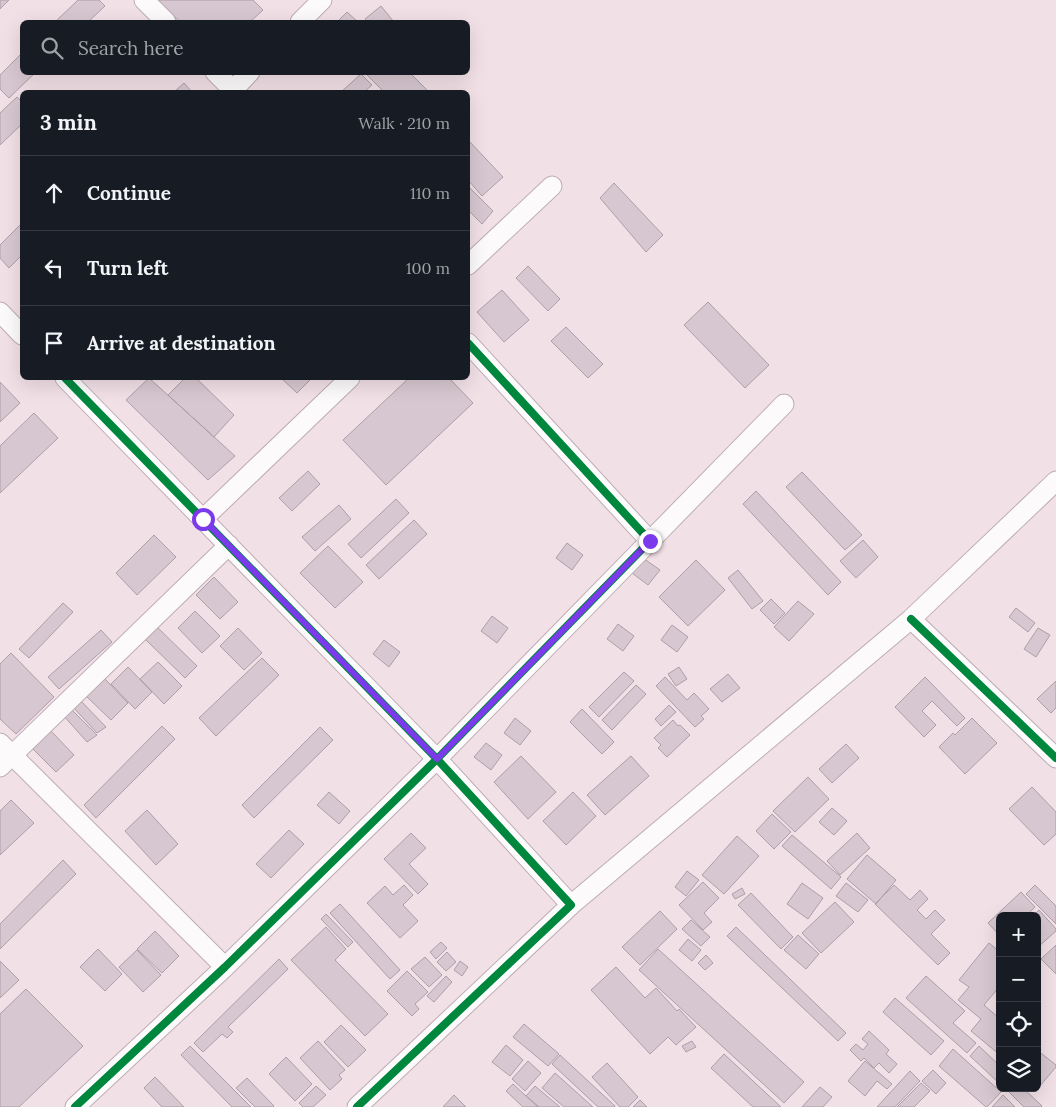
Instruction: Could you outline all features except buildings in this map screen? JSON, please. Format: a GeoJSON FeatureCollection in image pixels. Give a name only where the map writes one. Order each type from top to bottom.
{"type":"FeatureCollection","features":[{"type":"Feature","properties":{"kind":"street"},"geometry":{"type":"LineString","coordinates":[[144,0],[164,20]]}},
{"type":"Feature","properties":{"kind":"street"},"geometry":{"type":"LineString","coordinates":[[302,20],[322,0]]}},
{"type":"Feature","properties":{"kind":"street"},"geometry":{"type":"LineString","coordinates":[[219,75],[233,90]]}},
{"type":"Feature","properties":{"kind":"street"},"geometry":{"type":"LineString","coordinates":[[235,90],[247,75]]}},
{"type":"Feature","properties":{"kind":"street"},"geometry":{"type":"LineString","coordinates":[[470,263],[552,186]]}},
{"type":"Feature","properties":{"kind":"street"},"geometry":{"type":"LineString","coordinates":[[0,312],[20,333]]}},
{"type":"Feature","properties":{"kind":"street"},"geometry":{"type":"LineString","coordinates":[[470,345],[650,541]]}},
{"type":"Feature","properties":{"kind":"street"},"geometry":{"type":"LineString","coordinates":[[66,380],[437,759],[571,905]]}},
{"type":"Feature","properties":{"kind":"street"},"geometry":{"type":"LineString","coordinates":[[203,519],[348,380]]}},
{"type":"Feature","properties":{"kind":"street"},"geometry":{"type":"LineString","coordinates":[[75,1107],[225,967],[437,759],[784,404]]}},
{"type":"Feature","properties":{"kind":"street"},"geometry":{"type":"LineString","coordinates":[[357,1107],[571,905],[911,619],[1056,481]]}},
{"type":"Feature","properties":{"kind":"street"},"geometry":{"type":"LineString","coordinates":[[225,967],[4,755],[229,545]]}},
{"type":"Feature","properties":{"kind":"street"},"geometry":{"type":"LineString","coordinates":[[911,619],[1056,758]]}},
{"type":"Feature","properties":{"kind":"cycle path"},"geometry":{"type":"LineString","coordinates":[[75,1107],[225,967],[437,759],[650,541],[470,345]]}},
{"type":"Feature","properties":{"kind":"cycle path"},"geometry":{"type":"LineString","coordinates":[[67,380],[437,759],[571,905],[357,1107]]}},
{"type":"Feature","properties":{"kind":"cycle path"},"geometry":{"type":"LineString","coordinates":[[911,619],[1056,758]]}},
{"type":"Feature","properties":{"kind":"route"},"geometry":{"type":"LineString","coordinates":[[203,519],[437,759],[650,541]]}}]}
